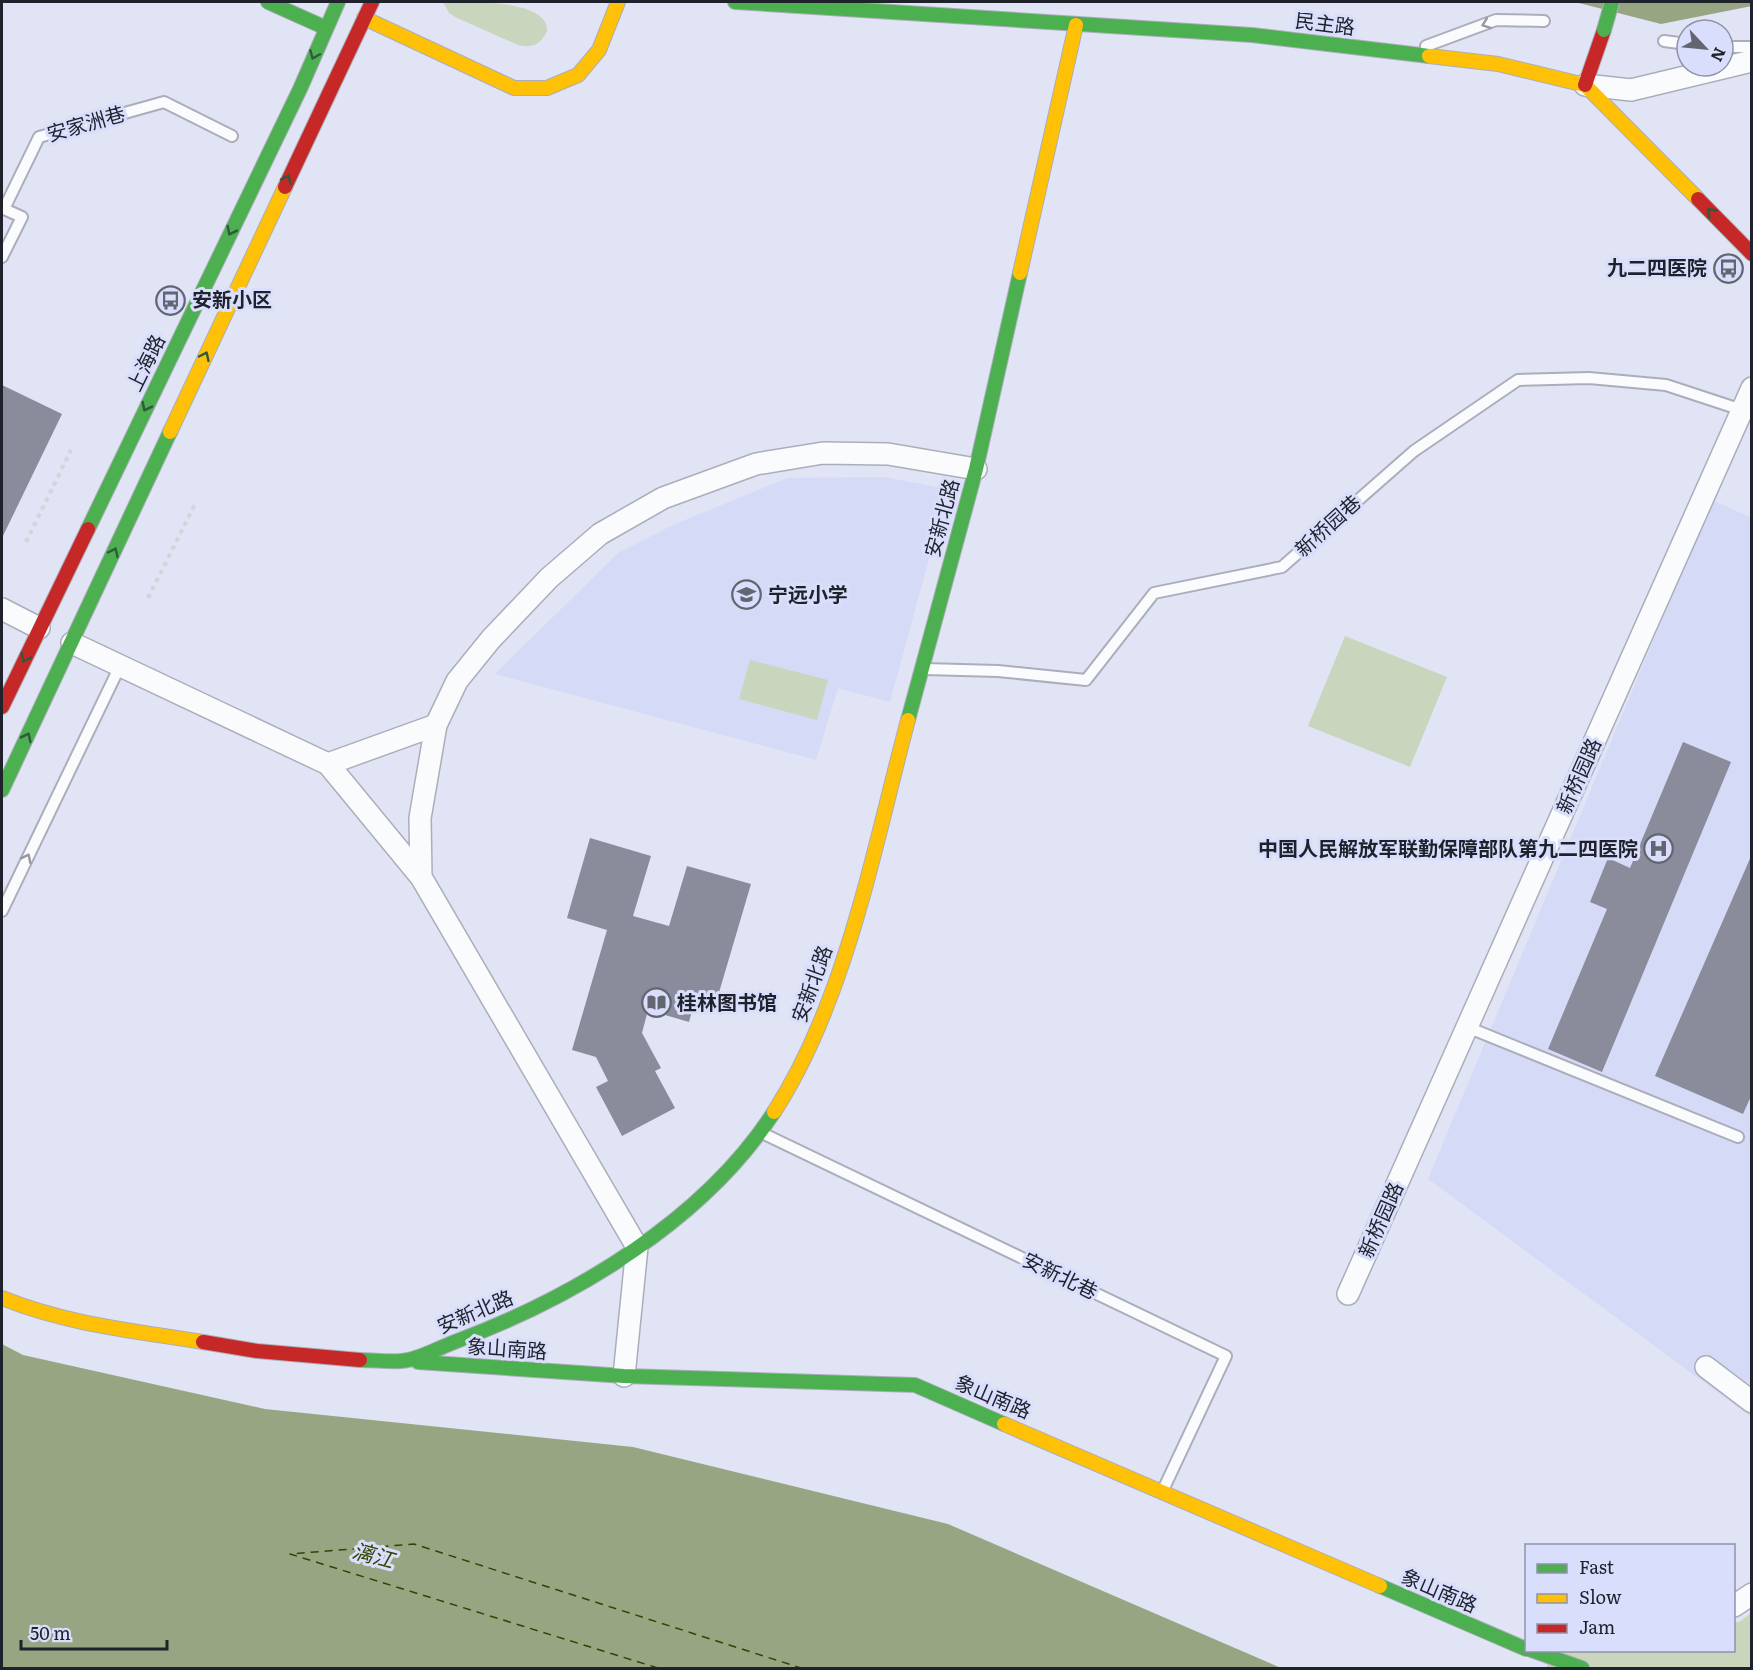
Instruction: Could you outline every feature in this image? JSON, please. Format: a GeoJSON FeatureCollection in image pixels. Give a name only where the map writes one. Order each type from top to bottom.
{"type":"FeatureCollection","features":[{"type":"Feature","properties":{"kind":"main road"},"geometry":{"type":"LineString","coordinates":[[268,2],[326,28]]}},
{"type":"Feature","properties":{"kind":"main road","name":"上海路"},"geometry":{"type":"LineString","coordinates":[[2,706],[300,89],[338,2]]}},
{"type":"Feature","properties":{"kind":"main road"},"geometry":{"type":"LineString","coordinates":[[2,790],[372,2]]}},
{"type":"Feature","properties":{"kind":"main road"},"geometry":{"type":"LineString","coordinates":[[364,18],[514,88],[548,87],[578,75],[599,50],[618,2]]}},
{"type":"Feature","properties":{"kind":"main road","name":"民主路"},"geometry":{"type":"LineString","coordinates":[[735,2],[1252,35],[1498,64],[1586,85]]}},
{"type":"Feature","properties":{"kind":"main road"},"geometry":{"type":"LineString","coordinates":[[1612,2],[1586,85],[1639,153],[1748,260]]}},
{"type":"Feature","properties":{"kind":"main road","name":"安新北路"},"geometry":{"type":"LineString","coordinates":[[2,1298],[29,1309],[94,1324],[257,1351],[335,1359],[403,1361],[497,1326],[590,1279],[682,1214],[724,1176],[761,1132],[792,1084],[815,1034],[850,936],[976,469],[1076,25]]}},
{"type":"Feature","properties":{"kind":"main road","name":"象山南路"},"geometry":{"type":"LineString","coordinates":[[403,1361],[624,1376],[915,1385],[1163,1490],[1419,1604],[1525,1647]]}},
{"type":"Feature","properties":{"kind":"main road","name":"象山南路"},"geometry":{"type":"LineString","coordinates":[[1537,1652],[1582,1668]]}},
{"type":"Feature","properties":{"kind":"street"},"geometry":{"type":"LineString","coordinates":[[1586,85],[1632,90],[1752,61]]}},
{"type":"Feature","properties":{"kind":"street","name":"新桥园路"},"geometry":{"type":"LineString","coordinates":[[1348,1294],[1752,388]]}},
{"type":"Feature","properties":{"kind":"street"},"geometry":{"type":"LineString","coordinates":[[421,877],[420,818],[436,725],[457,681],[491,639],[549,578],[600,534],[663,498],[756,464],[823,453],[888,454],[976,469]]}},
{"type":"Feature","properties":{"kind":"street"},"geometry":{"type":"LineString","coordinates":[[2,611],[39,628]]}},
{"type":"Feature","properties":{"kind":"street"},"geometry":{"type":"LineString","coordinates":[[72,643],[328,764],[421,877],[637,1247],[624,1376]]}},
{"type":"Feature","properties":{"kind":"street"},"geometry":{"type":"LineString","coordinates":[[328,764],[436,725]]}},
{"type":"Feature","properties":{"kind":"street"},"geometry":{"type":"LineString","coordinates":[[1706,1367],[1752,1402]]}},
{"type":"Feature","properties":{"kind":"street"},"geometry":{"type":"LineString","coordinates":[[1735,1605],[1752,1594]]}},
{"type":"Feature","properties":{"kind":"lane"},"geometry":{"type":"LineString","coordinates":[[1407,53],[1496,20],[1544,21]]}},
{"type":"Feature","properties":{"kind":"lane"},"geometry":{"type":"LineString","coordinates":[[1664,41],[1675,42]]}},
{"type":"Feature","properties":{"kind":"lane"},"geometry":{"type":"LineString","coordinates":[[1735,47],[1752,47]]}},
{"type":"Feature","properties":{"kind":"lane"},"geometry":{"type":"LineString","coordinates":[[270,121],[300,89]]}},
{"type":"Feature","properties":{"kind":"lane"},"geometry":{"type":"LineString","coordinates":[[318,144],[324,101]]}},
{"type":"Feature","properties":{"kind":"lane","name":"安家洲巷"},"geometry":{"type":"LineString","coordinates":[[2,257],[22,217],[4,209],[39,136],[164,102],[232,136]]}},
{"type":"Feature","properties":{"kind":"lane","name":"新桥园巷"},"geometry":{"type":"LineString","coordinates":[[922,669],[998,670],[1086,680],[1154,593],[1282,567],[1414,451],[1518,380],[1589,378],[1666,385],[1742,410]]}},
{"type":"Feature","properties":{"kind":"lane"},"geometry":{"type":"LineString","coordinates":[[39,628],[61,557]]}},
{"type":"Feature","properties":{"kind":"lane"},"geometry":{"type":"LineString","coordinates":[[72,643],[117,573]]}},
{"type":"Feature","properties":{"kind":"lane"},"geometry":{"type":"LineString","coordinates":[[2,911],[120,666]]}},
{"type":"Feature","properties":{"kind":"lane"},"geometry":{"type":"LineString","coordinates":[[1467,1027],[1738,1137]]}},
{"type":"Feature","properties":{"kind":"lane","name":"安新北巷"},"geometry":{"type":"LineString","coordinates":[[761,1132],[1226,1356],[1163,1490]]}},
{"type":"Feature","properties":{"kind":"path"},"geometry":{"type":"LineString","coordinates":[[26,542],[71,450]]}},
{"type":"Feature","properties":{"kind":"path"},"geometry":{"type":"LineString","coordinates":[[148,598],[196,502]]}},
{"type":"Feature","properties":{"kind":"shaded area"},"geometry":{"type":"Polygon","coordinates":[[[443,2],[507,4],[523,8],[536,13],[544,21],[547,31],[536,44],[518,45],[455,17],[449,13],[443,2]]]}},
{"type":"Feature","properties":{"kind":"shaded area","name":"宁远小学"},"geometry":{"type":"Polygon","coordinates":[[[884,477],[948,489],[890,702],[838,688],[816,760],[495,674],[618,553],[675,524],[788,478],[884,477]]]}},
{"type":"Feature","properties":{"kind":"shaded area","name":"中国人民解放军联勤保障部队第九二四医院"},"geometry":{"type":"Polygon","coordinates":[[[1712,500],[1752,518],[1751,1417],[1428,1179],[1712,500]]]}},
{"type":"Feature","properties":{"kind":"shaded area"},"geometry":{"type":"Polygon","coordinates":[[[1345,636],[1447,677],[1410,767],[1308,726],[1345,636]]]}},
{"type":"Feature","properties":{"kind":"shaded area"},"geometry":{"type":"Polygon","coordinates":[[[750,660],[828,680],[817,720],[739,699],[750,660]]]}},
{"type":"Feature","properties":{"kind":"shaded area"},"geometry":{"type":"Polygon","coordinates":[[[1751,1613],[1751,1668],[1546,1668],[1554,1652],[1735,1652],[1735,1622],[1739,1622],[1751,1613]]]}},
{"type":"Feature","properties":{"kind":"water"},"geometry":{"type":"Polygon","coordinates":[[[1575,2],[1751,2],[1752,6],[1691,18],[1675,18],[1675,21],[1661,24],[1575,2]]]}},
{"type":"Feature","properties":{"kind":"water","name":"漓江"},"geometry":{"type":"Polygon","coordinates":[[[2,1344],[23,1355],[265,1409],[633,1447],[948,1524],[1281,1668],[2,1668],[2,1344]]]}},
{"type":"Feature","properties":{"kind":"building"},"geometry":{"type":"Polygon","coordinates":[[[2,385],[62,414],[2,538],[2,385]]]}},
{"type":"Feature","properties":{"kind":"building"},"geometry":{"type":"Polygon","coordinates":[[[1683,742],[1731,762],[1602,1072],[1548,1049],[1607,909],[1590,902],[1608,858],[1630,868],[1683,742]]]}},
{"type":"Feature","properties":{"kind":"building"},"geometry":{"type":"Polygon","coordinates":[[[590,838],[651,856],[633,916],[669,926],[687,866],[751,884],[715,1006],[695,1000],[689,1022],[648,1010],[642,1033],[661,1068],[655,1071],[675,1108],[622,1136],[596,1087],[608,1081],[596,1057],[572,1050],[607,930],[567,918],[590,838]]]}},
{"type":"Feature","properties":{"kind":"building"},"geometry":{"type":"Polygon","coordinates":[[[1752,854],[1752,1094],[1743,1114],[1655,1076],[1752,854]]]}},
{"type":"Feature","properties":{"kind":"ferry route"},"geometry":{"type":"LineString","coordinates":[[658,1668],[290,1554],[414,1544],[801,1668]]}},
{"type":"Feature","properties":{"kind":"traffic: fast"},"geometry":{"type":"LineString","coordinates":[[268,2],[326,28]]}},
{"type":"Feature","properties":{"kind":"traffic: fast"},"geometry":{"type":"LineString","coordinates":[[88,529],[300,89],[338,2]]}},
{"type":"Feature","properties":{"kind":"traffic: fast"},"geometry":{"type":"LineString","coordinates":[[735,2],[1252,35],[1429,56]]}},
{"type":"Feature","properties":{"kind":"traffic: fast"},"geometry":{"type":"LineString","coordinates":[[1604,30],[1612,2]]}},
{"type":"Feature","properties":{"kind":"traffic: fast"},"geometry":{"type":"LineString","coordinates":[[908,720],[976,469],[1020,273]]}},
{"type":"Feature","properties":{"kind":"traffic: fast"},"geometry":{"type":"LineString","coordinates":[[2,790],[170,432]]}},
{"type":"Feature","properties":{"kind":"traffic: fast"},"geometry":{"type":"LineString","coordinates":[[360,1360],[401,1361],[422,1356],[502,1323],[591,1278],[674,1220],[712,1187],[745,1151],[774,1112]]}},
{"type":"Feature","properties":{"kind":"traffic: fast"},"geometry":{"type":"LineString","coordinates":[[418,1362],[624,1376],[915,1385],[1004,1424]]}},
{"type":"Feature","properties":{"kind":"traffic: fast"},"geometry":{"type":"LineString","coordinates":[[1380,1586],[1525,1649]]}},
{"type":"Feature","properties":{"kind":"traffic: fast"},"geometry":{"type":"LineString","coordinates":[[1537,1652],[1582,1668]]}},
{"type":"Feature","properties":{"kind":"traffic: slow"},"geometry":{"type":"LineString","coordinates":[[364,18],[514,88],[547,88],[578,75],[599,50],[618,2]]}},
{"type":"Feature","properties":{"kind":"traffic: slow"},"geometry":{"type":"LineString","coordinates":[[1020,273],[1076,25]]}},
{"type":"Feature","properties":{"kind":"traffic: slow"},"geometry":{"type":"LineString","coordinates":[[1429,56],[1498,64],[1585,85],[1698,199]]}},
{"type":"Feature","properties":{"kind":"traffic: slow"},"geometry":{"type":"LineString","coordinates":[[170,432],[285,187]]}},
{"type":"Feature","properties":{"kind":"traffic: slow"},"geometry":{"type":"LineString","coordinates":[[774,1112],[821,1022],[839,973],[870,871],[908,720]]}},
{"type":"Feature","properties":{"kind":"traffic: slow"},"geometry":{"type":"LineString","coordinates":[[2,1298],[75,1320],[203,1342]]}},
{"type":"Feature","properties":{"kind":"traffic: slow"},"geometry":{"type":"LineString","coordinates":[[1004,1424],[1380,1586]]}},
{"type":"Feature","properties":{"kind":"traffic: jam"},"geometry":{"type":"LineString","coordinates":[[285,187],[372,2]]}},
{"type":"Feature","properties":{"kind":"traffic: jam"},"geometry":{"type":"LineString","coordinates":[[1585,85],[1604,30]]}},
{"type":"Feature","properties":{"kind":"traffic: jam"},"geometry":{"type":"LineString","coordinates":[[1698,199],[1752,254]]}},
{"type":"Feature","properties":{"kind":"traffic: jam"},"geometry":{"type":"LineString","coordinates":[[2,707],[88,529]]}},
{"type":"Feature","properties":{"kind":"traffic: jam"},"geometry":{"type":"LineString","coordinates":[[203,1342],[257,1351],[360,1360]]}},
{"type":"Feature","properties":{"kind":"place","name":"九二四医院"},"geometry":{"type":"Point","coordinates":[1728,268]}},
{"type":"Feature","properties":{"kind":"place","name":"安新小区"},"geometry":{"type":"Point","coordinates":[171,300]}},
{"type":"Feature","properties":{"kind":"place","name":"宁远小学"},"geometry":{"type":"Point","coordinates":[747,595]}},
{"type":"Feature","properties":{"kind":"place","name":"中国人民解放军联勤保障部队第九二四医院"},"geometry":{"type":"Point","coordinates":[1659,849]}},
{"type":"Feature","properties":{"kind":"place","name":"桂林图书馆"},"geometry":{"type":"Point","coordinates":[656,1003]}}]}
